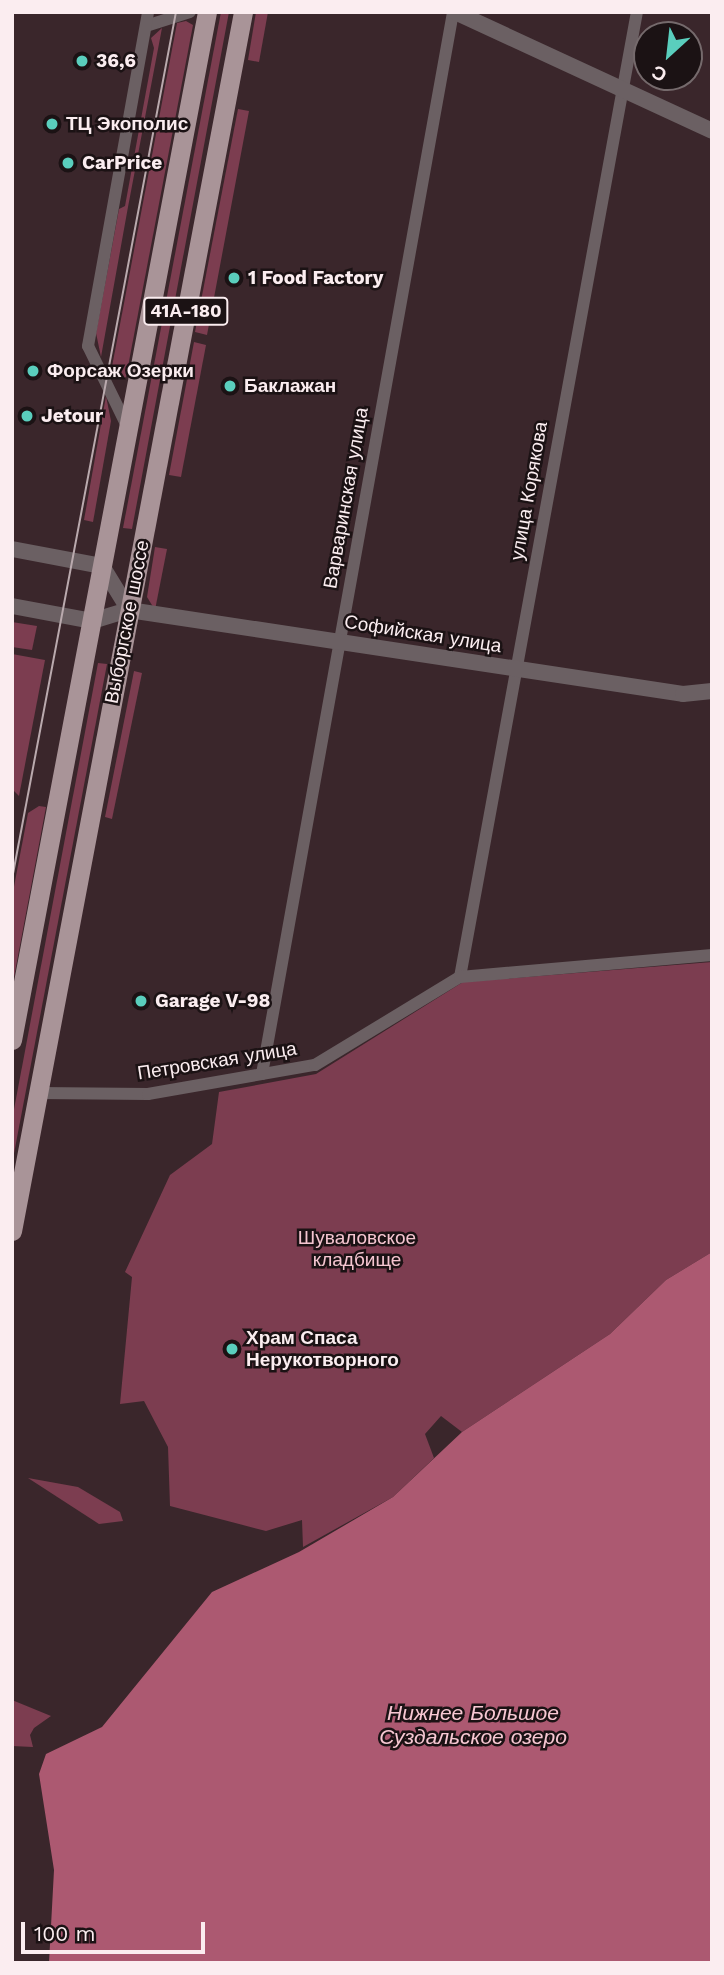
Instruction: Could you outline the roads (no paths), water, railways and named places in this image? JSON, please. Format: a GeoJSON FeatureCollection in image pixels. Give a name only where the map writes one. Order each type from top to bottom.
{"type":"FeatureCollection","features":[{"type":"Feature","properties":{"kind":"main road","name":"Выборгское шоссе"},"geometry":{"type":"LineString","coordinates":[[12,1040],[207,12]]}},
{"type":"Feature","properties":{"kind":"main road","name":"Выборгское шоссе"},"geometry":{"type":"LineString","coordinates":[[12,1231],[243,12]]}},
{"type":"Feature","properties":{"kind":"street"},"geometry":{"type":"LineString","coordinates":[[128,428],[88,346],[148,12]]}},
{"type":"Feature","properties":{"kind":"street"},"geometry":{"type":"LineString","coordinates":[[146,26],[190,12]]}},
{"type":"Feature","properties":{"kind":"street"},"geometry":{"type":"LineString","coordinates":[[454,12],[712,131]]}},
{"type":"Feature","properties":{"kind":"street","name":"Варваринская улица"},"geometry":{"type":"LineString","coordinates":[[262,1073],[454,12]]}},
{"type":"Feature","properties":{"kind":"street","name":"улица Корякова"},"geometry":{"type":"LineString","coordinates":[[460,977],[637,12]]}},
{"type":"Feature","properties":{"kind":"street"},"geometry":{"type":"LineString","coordinates":[[12,549],[102,566],[129,610],[92,621],[12,606]]}},
{"type":"Feature","properties":{"kind":"street","name":"Софийская улица"},"geometry":{"type":"LineString","coordinates":[[129,610],[683,694],[712,691]]}},
{"type":"Feature","properties":{"kind":"street","name":"Петровская улица"},"geometry":{"type":"LineString","coordinates":[[38,1093],[148,1094],[315,1065],[460,977],[712,955]]}},
{"type":"Feature","properties":{"kind":"water","name":"Нижнее Большое Суздальское озеро"},"geometry":{"type":"Polygon","coordinates":[[[712,1252],[712,1963],[49,1963],[54,1870],[39,1774],[46,1754],[102,1727],[212,1592],[299,1552],[393,1497],[462,1432],[610,1334],[666,1280],[712,1252]]]}},
{"type":"Feature","properties":{"kind":"tram line"},"geometry":{"type":"LineString","coordinates":[[12,879],[176,12]]}},
{"type":"Feature","properties":{"kind":"place","name":"36,6"},"geometry":{"type":"Point","coordinates":[82,61]}},
{"type":"Feature","properties":{"kind":"place","name":"ТЦ Экополис"},"geometry":{"type":"Point","coordinates":[52,124]}},
{"type":"Feature","properties":{"kind":"place","name":"CarPrice"},"geometry":{"type":"Point","coordinates":[68,163]}},
{"type":"Feature","properties":{"kind":"place","name":"1 Food Factory"},"geometry":{"type":"Point","coordinates":[234,278]}},
{"type":"Feature","properties":{"kind":"place","name":"Форсаж Озерки"},"geometry":{"type":"Point","coordinates":[33,371]}},
{"type":"Feature","properties":{"kind":"place","name":"Баклажан"},"geometry":{"type":"Point","coordinates":[230,386]}},
{"type":"Feature","properties":{"kind":"place","name":"Jetour"},"geometry":{"type":"Point","coordinates":[27,416]}},
{"type":"Feature","properties":{"kind":"place","name":"Garage V-98"},"geometry":{"type":"Point","coordinates":[141,1001]}},
{"type":"Feature","properties":{"kind":"place","name":"Храм Спаса Нерукотворного"},"geometry":{"type":"Point","coordinates":[232,1349]}},
{"type":"Feature","properties":{"kind":"park label","name":"Шуваловское кладбище"},"geometry":{"type":"Point","coordinates":[357,1249]}}]}
